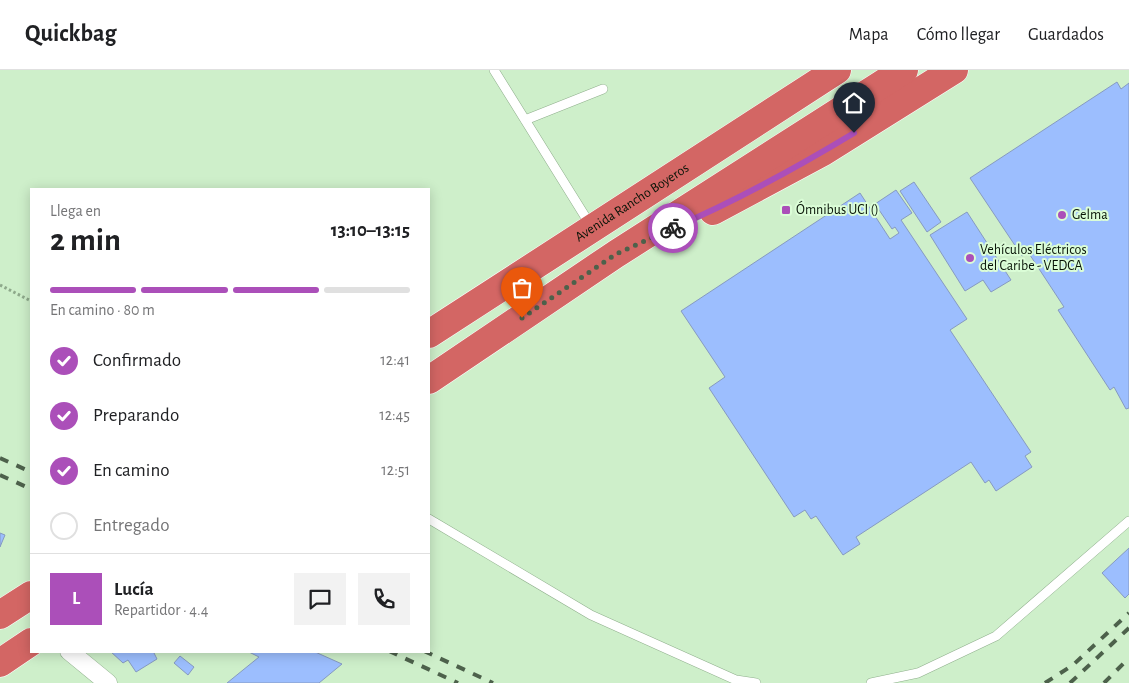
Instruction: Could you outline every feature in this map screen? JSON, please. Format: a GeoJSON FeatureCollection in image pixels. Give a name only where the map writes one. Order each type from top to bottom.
{"type":"FeatureCollection","features":[{"type":"Feature","properties":{"kind":"highway","name":"Avenida Rancho Boyeros"},"geometry":{"type":"LineString","coordinates":[[430,333],[837,70]]}},
{"type":"Feature","properties":{"kind":"highway"},"geometry":{"type":"LineString","coordinates":[[430,379],[616,254],[904,70]]}},
{"type":"Feature","properties":{"kind":"highway"},"geometry":{"type":"LineString","coordinates":[[616,254],[707,214],[816,156],[954,70]]}},
{"type":"Feature","properties":{"kind":"highway"},"geometry":{"type":"LineString","coordinates":[[0,615],[30,596]]}},
{"type":"Feature","properties":{"kind":"highway"},"geometry":{"type":"LineString","coordinates":[[0,663],[30,643]]}},
{"type":"Feature","properties":{"kind":"street"},"geometry":{"type":"LineString","coordinates":[[72,653],[108,683]]}},
{"type":"Feature","properties":{"kind":"lane"},"geometry":{"type":"LineString","coordinates":[[496,71],[592,228]]}},
{"type":"Feature","properties":{"kind":"lane"},"geometry":{"type":"LineString","coordinates":[[525,120],[603,89]]}},
{"type":"Feature","properties":{"kind":"lane"},"geometry":{"type":"LineString","coordinates":[[430,520],[591,615],[736,680],[756,683]]}},
{"type":"Feature","properties":{"kind":"lane"},"geometry":{"type":"LineString","coordinates":[[872,683],[918,673],[996,636],[1129,521]]}},
{"type":"Feature","properties":{"kind":"path"},"geometry":{"type":"LineString","coordinates":[[0,286],[30,301]]}},
{"type":"Feature","properties":{"kind":"building","name":"Gelma"},"geometry":{"type":"Polygon","coordinates":[[[1117,82],[1121,89],[1129,83],[1129,408],[1126,409],[1114,387],[1110,390],[1058,310],[1064,307],[1028,252],[1022,256],[970,178],[1117,82]]]}},
{"type":"Feature","properties":{"kind":"building"},"geometry":{"type":"Polygon","coordinates":[[[914,182],[941,222],[927,232],[900,191],[914,182]]]}},
{"type":"Feature","properties":{"kind":"building"},"geometry":{"type":"Polygon","coordinates":[[[896,190],[912,213],[901,220],[967,319],[950,330],[1031,452],[1025,456],[1032,467],[996,491],[989,480],[985,483],[971,462],[856,537],[860,544],[843,555],[816,516],[811,519],[805,510],[794,517],[709,388],[725,377],[681,311],[860,193],[890,239],[899,233],[895,227],[892,229],[875,204],[896,190]]]}},
{"type":"Feature","properties":{"kind":"building","name":"Vehículos Eléctricos del Caribe - VEDCA"},"geometry":{"type":"Polygon","coordinates":[[[967,212],[1011,280],[991,292],[983,280],[965,291],[930,235],[967,212]]]}},
{"type":"Feature","properties":{"kind":"building"},"geometry":{"type":"Polygon","coordinates":[[[0,533],[5,535],[0,547],[0,533]]]}},
{"type":"Feature","properties":{"kind":"building"},"geometry":{"type":"Polygon","coordinates":[[[1129,548],[1129,594],[1125,598],[1102,573],[1129,548]]]}},
{"type":"Feature","properties":{"kind":"building"},"geometry":{"type":"Polygon","coordinates":[[[112,653],[154,653],[157,659],[136,672],[128,660],[123,663],[112,653]]]}},
{"type":"Feature","properties":{"kind":"building"},"geometry":{"type":"Polygon","coordinates":[[[251,653],[317,653],[342,664],[319,683],[227,683],[259,657],[251,653]]]}},
{"type":"Feature","properties":{"kind":"building"},"geometry":{"type":"Polygon","coordinates":[[[180,656],[194,667],[188,675],[174,663],[180,656]]]}},
{"type":"Feature","properties":{"kind":"railway"},"geometry":{"type":"LineString","coordinates":[[0,458],[30,472]]}},
{"type":"Feature","properties":{"kind":"railway"},"geometry":{"type":"LineString","coordinates":[[0,475],[30,489]]}},
{"type":"Feature","properties":{"kind":"railway"},"geometry":{"type":"LineString","coordinates":[[1045,683],[1073,665],[1129,613]]}},
{"type":"Feature","properties":{"kind":"railway"},"geometry":{"type":"LineString","coordinates":[[1070,683],[1129,628]]}},
{"type":"Feature","properties":{"kind":"railway"},"geometry":{"type":"LineString","coordinates":[[393,653],[458,683]]}},
{"type":"Feature","properties":{"kind":"railway"},"geometry":{"type":"LineString","coordinates":[[428,653],[493,683]]}},
{"type":"Feature","properties":{"kind":"railway"},"geometry":{"type":"LineString","coordinates":[[1104,683],[1129,658]]}},
{"type":"Feature","properties":{"kind":"way so far"},"geometry":{"type":"LineString","coordinates":[[522,318],[616,254],[673,228]]}},
{"type":"Feature","properties":{"kind":"place","name":"Ómnibus UCI ()"},"geometry":{"type":"Point","coordinates":[786,210]}},
{"type":"Feature","properties":{"kind":"place","name":"Gelma"},"geometry":{"type":"Point","coordinates":[1062,215]}},
{"type":"Feature","properties":{"kind":"place","name":"Vehículos Eléctricos del Caribe - VEDCA"},"geometry":{"type":"Point","coordinates":[970,258]}},
{"type":"Feature","properties":{"kind":"route"},"geometry":{"type":"LineString","coordinates":[[673,228],[741,197],[854,133]]}}]}
